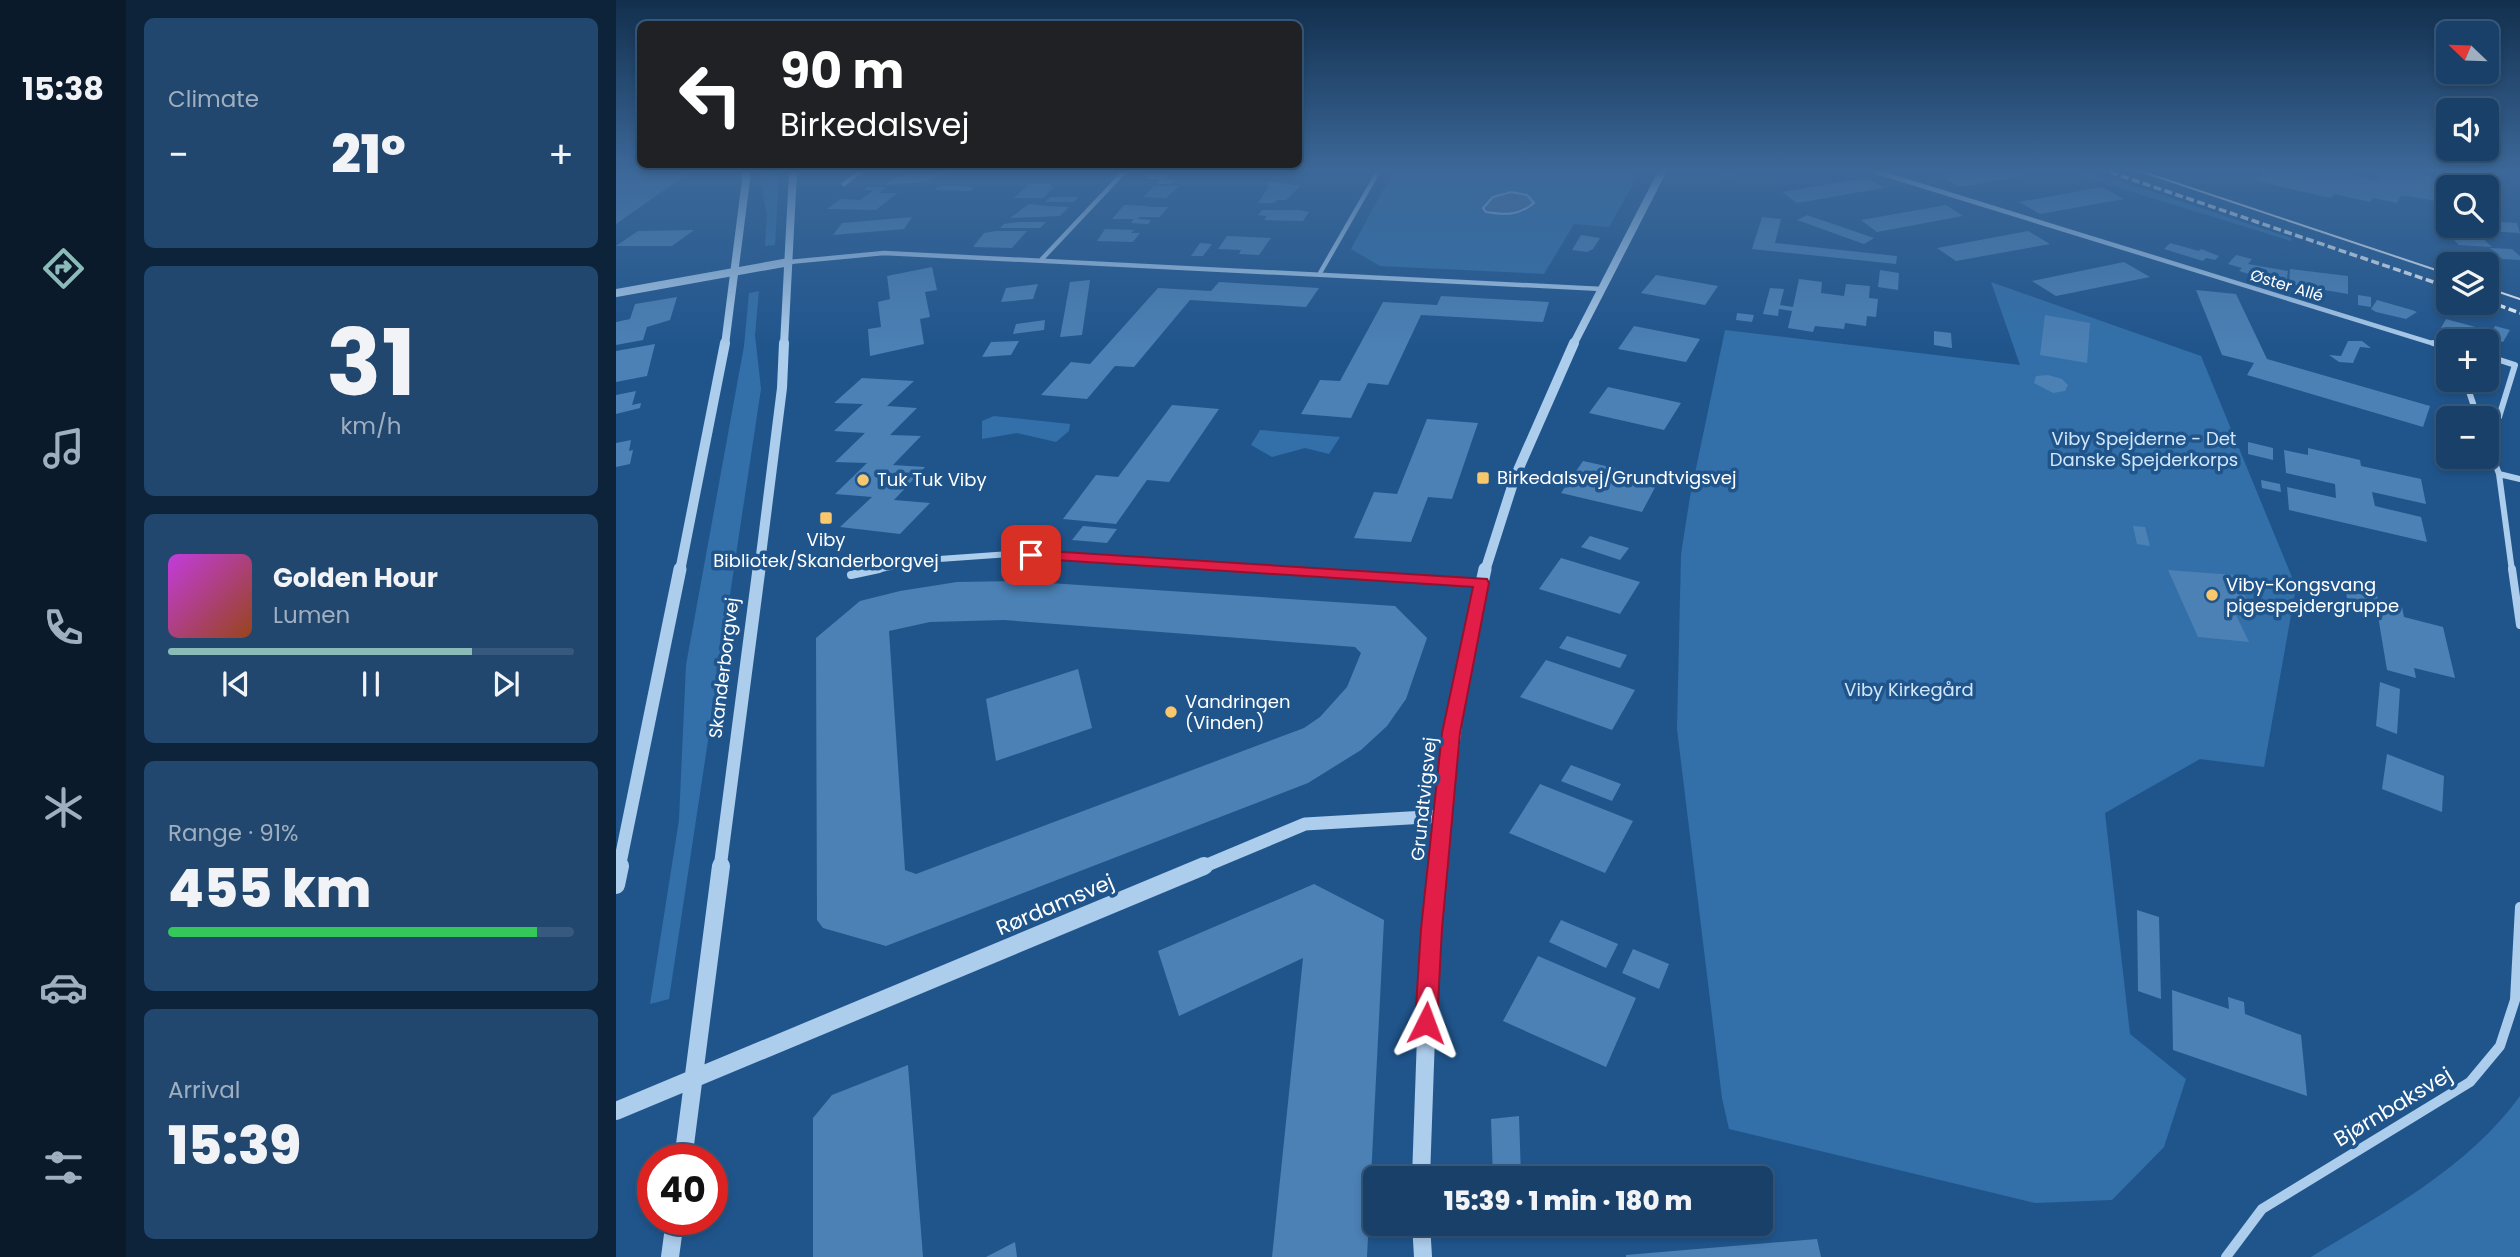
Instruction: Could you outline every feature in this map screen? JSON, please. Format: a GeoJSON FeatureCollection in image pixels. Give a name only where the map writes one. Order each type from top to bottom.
{"type":"FeatureCollection","features":[{"type":"Feature","properties":{"kind":"street"},"geometry":{"type":"LineString","coordinates":[[616,885],[715,403],[740,231]]}},
{"type":"Feature","properties":{"kind":"street","name":"Skanderborgvej"},"geometry":{"type":"LineString","coordinates":[[685,1144],[782,388],[790,231]]}},
{"type":"Feature","properties":{"kind":"street"},"geometry":{"type":"LineString","coordinates":[[1041,260],[1069,231]]}},
{"type":"Feature","properties":{"kind":"street"},"geometry":{"type":"LineString","coordinates":[[1320,273],[1344,231]]}},
{"type":"Feature","properties":{"kind":"street","name":"Grundtvigsvej"},"geometry":{"type":"LineString","coordinates":[[1422,1166],[1423,1072],[1431,939],[1451,733],[1482,583],[1499,522],[1529,441],[1632,231]]}},
{"type":"Feature","properties":{"kind":"street","name":"Øster Allé"},"geometry":{"type":"LineString","coordinates":[[2067,231],[2436,344]]}},
{"type":"Feature","properties":{"kind":"street"},"geometry":{"type":"LineString","coordinates":[[616,293],[789,262],[884,253],[1602,289]]}},
{"type":"Feature","properties":{"kind":"street"},"geometry":{"type":"LineString","coordinates":[[2499,360],[2515,365],[2499,417]]}},
{"type":"Feature","properties":{"kind":"street"},"geometry":{"type":"LineString","coordinates":[[2497,469],[2520,625]]}},
{"type":"Feature","properties":{"kind":"street"},"geometry":{"type":"LineString","coordinates":[[2499,474],[2520,479]]}},
{"type":"Feature","properties":{"kind":"street"},"geometry":{"type":"LineString","coordinates":[[851,575],[925,560],[1010,554],[1482,583]]}},
{"type":"Feature","properties":{"kind":"street","name":"Rørdamsvej"},"geometry":{"type":"LineString","coordinates":[[694,1078],[1305,824],[1443,816]]}},
{"type":"Feature","properties":{"kind":"street","name":"Bjørnbaksvej"},"geometry":{"type":"LineString","coordinates":[[2226,1257],[2262,1209],[2470,1082],[2500,1046],[2515,1000],[2520,907]]}},
{"type":"Feature","properties":{"kind":"street"},"geometry":{"type":"LineString","coordinates":[[616,1111],[694,1078]]}},
{"type":"Feature","properties":{"kind":"street"},"geometry":{"type":"LineString","coordinates":[[670,1257],[673,1235]]}},
{"type":"Feature","properties":{"kind":"street"},"geometry":{"type":"LineString","coordinates":[[1422,1236],[1423,1257]]}},
{"type":"Feature","properties":{"kind":"green space"},"geometry":{"type":"Polygon","coordinates":[[[766,231],[776,231],[775,245],[765,246],[766,231]]]}},
{"type":"Feature","properties":{"kind":"green space"},"geometry":{"type":"Polygon","coordinates":[[[1361,231],[1570,231],[1544,274],[1380,266],[1351,249],[1361,231]]]}},
{"type":"Feature","properties":{"kind":"green space"},"geometry":{"type":"Polygon","coordinates":[[[2257,231],[2269,231],[2291,238],[2291,241],[2257,231]]]}},
{"type":"Feature","properties":{"kind":"green space","name":"Viby Kirkegård"},"geometry":{"type":"Polygon","coordinates":[[[1991,282],[2201,356],[2296,587],[2264,767],[2200,759],[2105,813],[2130,1034],[2186,1079],[2164,1147],[2112,1200],[2035,1203],[1729,1129],[1722,1098],[1677,729],[1681,554],[1690,497],[1725,330],[2020,365],[1991,282]]]}},
{"type":"Feature","properties":{"kind":"green space"},"geometry":{"type":"Polygon","coordinates":[[[759,291],[755,335],[761,389],[669,999],[650,1004],[679,820],[686,665],[744,346],[749,293],[759,291]]]}},
{"type":"Feature","properties":{"kind":"green space"},"geometry":{"type":"Polygon","coordinates":[[[994,416],[1070,424],[1069,431],[1056,442],[1017,433],[982,439],[982,421],[994,416]]]}},
{"type":"Feature","properties":{"kind":"green space"},"geometry":{"type":"Polygon","coordinates":[[[1260,430],[1340,437],[1329,454],[1305,448],[1272,457],[1251,445],[1260,430]]]}},
{"type":"Feature","properties":{"kind":"green space"},"geometry":{"type":"Polygon","coordinates":[[[2520,1096],[2520,1257],[2311,1257],[2424,1187],[2451,1167],[2499,1122],[2520,1096]]]}},
{"type":"Feature","properties":{"kind":"building"},"geometry":{"type":"Polygon","coordinates":[[[638,231],[693,231],[672,246],[616,246],[638,231]]]}},
{"type":"Feature","properties":{"kind":"building"},"geometry":{"type":"Polygon","coordinates":[[[836,231],[884,231],[833,235],[836,231]]]}},
{"type":"Feature","properties":{"kind":"building"},"geometry":{"type":"Polygon","coordinates":[[[1027,231],[1012,248],[973,247],[984,233],[1027,231]]]}},
{"type":"Feature","properties":{"kind":"building"},"geometry":{"type":"Polygon","coordinates":[[[1104,231],[1140,233],[1133,242],[1097,241],[1104,231]]]}},
{"type":"Feature","properties":{"kind":"building"},"geometry":{"type":"Polygon","coordinates":[[[1758,231],[1778,231],[1775,243],[1897,256],[1896,264],[1752,249],[1758,231]]]}},
{"type":"Feature","properties":{"kind":"building"},"geometry":{"type":"Polygon","coordinates":[[[1827,231],[1853,231],[1874,238],[1864,244],[1827,231]]]}},
{"type":"Feature","properties":{"kind":"building"},"geometry":{"type":"Polygon","coordinates":[[[2028,231],[2050,244],[1956,261],[1937,248],[2028,231]]]}},
{"type":"Feature","properties":{"kind":"building"},"geometry":{"type":"Polygon","coordinates":[[[2499,231],[2519,231],[2520,233],[2499,232],[2499,231]]]}},
{"type":"Feature","properties":{"kind":"building"},"geometry":{"type":"Polygon","coordinates":[[[1581,235],[1600,238],[1593,249],[1587,252],[1572,250],[1581,235]]]}},
{"type":"Feature","properties":{"kind":"building"},"geometry":{"type":"Polygon","coordinates":[[[1227,236],[1271,238],[1259,255],[1239,254],[1241,250],[1218,249],[1227,236]]]}},
{"type":"Feature","properties":{"kind":"building"},"geometry":{"type":"Polygon","coordinates":[[[2452,238],[2482,238],[2492,247],[2459,245],[2452,238]]]}},
{"type":"Feature","properties":{"kind":"building"},"geometry":{"type":"Polygon","coordinates":[[[1200,243],[1212,244],[1203,256],[1191,256],[1200,243]]]}},
{"type":"Feature","properties":{"kind":"building"},"geometry":{"type":"Polygon","coordinates":[[[2170,243],[2199,251],[2201,249],[2219,256],[2215,260],[2206,258],[2203,261],[2164,249],[2170,243]]]}},
{"type":"Feature","properties":{"kind":"building"},"geometry":{"type":"Polygon","coordinates":[[[2490,248],[2512,249],[2520,256],[2520,260],[2502,259],[2499,252],[2490,248]]]}},
{"type":"Feature","properties":{"kind":"building"},"geometry":{"type":"Polygon","coordinates":[[[2236,255],[2252,259],[2248,264],[2288,271],[2286,285],[2239,271],[2242,268],[2228,264],[2236,255]]]}},
{"type":"Feature","properties":{"kind":"building"},"geometry":{"type":"Polygon","coordinates":[[[2124,262],[2150,277],[2056,296],[2032,281],[2124,262]]]}},
{"type":"Feature","properties":{"kind":"building"},"geometry":{"type":"Polygon","coordinates":[[[932,267],[937,290],[925,292],[930,317],[920,319],[924,344],[870,356],[868,329],[881,327],[878,302],[890,299],[887,276],[932,267]]]}},
{"type":"Feature","properties":{"kind":"building"},"geometry":{"type":"Polygon","coordinates":[[[2290,269],[2348,276],[2348,294],[2289,284],[2290,269]]]}},
{"type":"Feature","properties":{"kind":"building"},"geometry":{"type":"Polygon","coordinates":[[[1880,270],[1899,273],[1898,290],[1878,287],[1880,270]]]}},
{"type":"Feature","properties":{"kind":"building"},"geometry":{"type":"Polygon","coordinates":[[[1656,275],[1718,286],[1705,305],[1641,293],[1656,275]]]}},
{"type":"Feature","properties":{"kind":"building"},"geometry":{"type":"Polygon","coordinates":[[[1799,279],[1822,282],[1821,293],[1844,296],[1846,284],[1870,286],[1869,298],[1878,299],[1876,317],[1867,316],[1866,326],[1845,323],[1844,329],[1815,326],[1813,332],[1788,328],[1792,311],[1779,309],[1778,316],[1763,314],[1770,288],[1784,289],[1780,305],[1793,307],[1799,279]]]}},
{"type":"Feature","properties":{"kind":"building"},"geometry":{"type":"Polygon","coordinates":[[[1090,280],[1082,335],[1060,337],[1070,282],[1090,280]]]}},
{"type":"Feature","properties":{"kind":"building"},"geometry":{"type":"Polygon","coordinates":[[[1219,282],[1319,288],[1306,307],[1190,300],[1134,367],[1115,366],[1087,399],[1041,395],[1071,362],[1090,364],[1158,288],[1211,291],[1219,282]]]}},
{"type":"Feature","properties":{"kind":"building"},"geometry":{"type":"Polygon","coordinates":[[[1038,284],[1033,299],[1001,302],[1006,288],[1038,284]]]}},
{"type":"Feature","properties":{"kind":"building"},"geometry":{"type":"Polygon","coordinates":[[[2196,290],[2236,294],[2267,359],[2430,406],[2423,427],[2247,375],[2254,363],[2222,355],[2196,290]]]}},
{"type":"Feature","properties":{"kind":"building"},"geometry":{"type":"Polygon","coordinates":[[[2358,295],[2371,297],[2371,307],[2358,305],[2358,295]]]}},
{"type":"Feature","properties":{"kind":"building"},"geometry":{"type":"Polygon","coordinates":[[[1441,296],[1549,302],[1543,322],[1421,315],[1388,385],[1368,383],[1351,418],[1301,414],[1320,380],[1340,381],[1383,302],[1437,305],[1441,296]]]}},
{"type":"Feature","properties":{"kind":"building"},"geometry":{"type":"Polygon","coordinates":[[[677,297],[670,320],[647,327],[643,340],[616,345],[616,322],[630,319],[635,304],[677,297]]]}},
{"type":"Feature","properties":{"kind":"building"},"geometry":{"type":"Polygon","coordinates":[[[2377,300],[2417,312],[2406,319],[2376,312],[2371,309],[2377,300]]]}},
{"type":"Feature","properties":{"kind":"building"},"geometry":{"type":"Polygon","coordinates":[[[1737,313],[1754,315],[1752,322],[1736,320],[1737,313]]]}},
{"type":"Feature","properties":{"kind":"building"},"geometry":{"type":"Polygon","coordinates":[[[2045,315],[2090,323],[2087,363],[2040,355],[2045,315]]]}},
{"type":"Feature","properties":{"kind":"building"},"geometry":{"type":"Polygon","coordinates":[[[2446,319],[2483,329],[2442,329],[2446,319]]]}},
{"type":"Feature","properties":{"kind":"building"},"geometry":{"type":"Polygon","coordinates":[[[1045,320],[1044,330],[1013,334],[1016,324],[1045,320]]]}},
{"type":"Feature","properties":{"kind":"building"},"geometry":{"type":"Polygon","coordinates":[[[1634,326],[1700,339],[1686,362],[1618,349],[1634,326]]]}},
{"type":"Feature","properties":{"kind":"building"},"geometry":{"type":"Polygon","coordinates":[[[2495,326],[2510,330],[2503,342],[2499,341],[2499,329],[2493,329],[2495,326]]]}},
{"type":"Feature","properties":{"kind":"building"},"geometry":{"type":"Polygon","coordinates":[[[1934,331],[1951,333],[1952,348],[1934,345],[1934,331]]]}},
{"type":"Feature","properties":{"kind":"building"},"geometry":{"type":"Polygon","coordinates":[[[1019,341],[1011,355],[982,357],[991,342],[1019,341]]]}},
{"type":"Feature","properties":{"kind":"building"},"geometry":{"type":"Polygon","coordinates":[[[2348,341],[2362,341],[2371,348],[2360,347],[2353,363],[2339,362],[2329,355],[2341,356],[2348,341]]]}},
{"type":"Feature","properties":{"kind":"building"},"geometry":{"type":"Polygon","coordinates":[[[655,344],[647,376],[616,382],[616,351],[655,344]]]}},
{"type":"Feature","properties":{"kind":"building"},"geometry":{"type":"Polygon","coordinates":[[[2048,375],[2062,379],[2068,385],[2065,391],[2053,393],[2034,383],[2036,376],[2048,375]]]}},
{"type":"Feature","properties":{"kind":"building"},"geometry":{"type":"Polygon","coordinates":[[[862,378],[914,381],[887,406],[917,408],[890,435],[921,436],[893,465],[925,467],[894,500],[930,503],[900,534],[840,527],[872,497],[835,494],[867,463],[835,462],[865,433],[834,431],[863,404],[834,403],[862,378]]]}},
{"type":"Feature","properties":{"kind":"building"},"geometry":{"type":"Polygon","coordinates":[[[1608,387],[1681,403],[1664,430],[1589,413],[1608,387]]]}},
{"type":"Feature","properties":{"kind":"building"},"geometry":{"type":"Polygon","coordinates":[[[636,391],[632,405],[641,403],[640,408],[616,414],[616,395],[636,391]]]}},
{"type":"Feature","properties":{"kind":"building"},"geometry":{"type":"Polygon","coordinates":[[[1172,405],[1219,409],[1169,482],[1147,480],[1116,524],[1063,519],[1096,475],[1118,477],[1172,405]]]}},
{"type":"Feature","properties":{"kind":"building"},"geometry":{"type":"Polygon","coordinates":[[[1427,419],[1478,423],[1452,499],[1428,497],[1411,542],[1354,538],[1374,492],[1397,494],[1427,419]]]}},
{"type":"Feature","properties":{"kind":"building"},"geometry":{"type":"Polygon","coordinates":[[[631,440],[629,451],[633,450],[630,464],[616,467],[616,443],[631,440]]]}},
{"type":"Feature","properties":{"kind":"building"},"geometry":{"type":"Polygon","coordinates":[[[2248,442],[2273,448],[2273,460],[2248,454],[2248,442]]]}},
{"type":"Feature","properties":{"kind":"building"},"geometry":{"type":"Polygon","coordinates":[[[2308,448],[2360,460],[2361,466],[2421,479],[2426,504],[2372,492],[2375,506],[2421,517],[2427,542],[2289,510],[2287,487],[2336,498],[2335,484],[2286,473],[2284,450],[2308,455],[2308,448]]]}},
{"type":"Feature","properties":{"kind":"building"},"geometry":{"type":"Polygon","coordinates":[[[1583,461],[1660,478],[1642,512],[1561,493],[1583,461]]]}},
{"type":"Feature","properties":{"kind":"building"},"geometry":{"type":"Polygon","coordinates":[[[2261,480],[2280,484],[2281,492],[2262,488],[2261,480]]]}},
{"type":"Feature","properties":{"kind":"building"},"geometry":{"type":"Polygon","coordinates":[[[1083,526],[1117,529],[1107,543],[1072,540],[1083,526]]]}},
{"type":"Feature","properties":{"kind":"building"},"geometry":{"type":"Polygon","coordinates":[[[2133,526],[2145,527],[2150,546],[2137,544],[2133,526]]]}},
{"type":"Feature","properties":{"kind":"building"},"geometry":{"type":"Polygon","coordinates":[[[1590,536],[1629,548],[1620,560],[1581,547],[1590,536]]]}},
{"type":"Feature","properties":{"kind":"building"},"geometry":{"type":"Polygon","coordinates":[[[1561,558],[1640,582],[1620,614],[1539,589],[1561,558]]]}},
{"type":"Feature","properties":{"kind":"building","name":"Viby-Kongsvang pigespejdergruppe"},"geometry":{"type":"Polygon","coordinates":[[[2168,570],[2234,575],[2255,616],[2236,615],[2249,642],[2198,637],[2168,570]]]}},
{"type":"Feature","properties":{"kind":"building"},"geometry":{"type":"Polygon","coordinates":[[[1019,581],[1395,606],[1427,638],[1406,699],[1387,726],[1361,750],[1308,783],[886,946],[823,928],[817,920],[816,638],[860,601],[900,591],[957,582],[1019,581]],[[1004,620],[930,622],[889,631],[905,870],[916,874],[1304,728],[1320,717],[1347,687],[1361,653],[1355,647],[1004,620]]]}},
{"type":"Feature","properties":{"kind":"building"},"geometry":{"type":"Polygon","coordinates":[[[2345,587],[2377,594],[2378,601],[2402,607],[2404,617],[2443,627],[2455,678],[2414,668],[2416,678],[2387,670],[2376,604],[2347,598],[2345,587]]]}},
{"type":"Feature","properties":{"kind":"building"},"geometry":{"type":"Polygon","coordinates":[[[1567,636],[1627,655],[1620,668],[1559,648],[1567,636]]]}},
{"type":"Feature","properties":{"kind":"building"},"geometry":{"type":"Polygon","coordinates":[[[1546,660],[1635,690],[1612,730],[1520,697],[1546,660]]]}},
{"type":"Feature","properties":{"kind":"building"},"geometry":{"type":"Polygon","coordinates":[[[1078,669],[1092,728],[996,761],[986,699],[1078,669]]]}},
{"type":"Feature","properties":{"kind":"building"},"geometry":{"type":"Polygon","coordinates":[[[2380,682],[2400,689],[2397,734],[2376,726],[2380,682]]]}},
{"type":"Feature","properties":{"kind":"building"},"geometry":{"type":"Polygon","coordinates":[[[2387,754],[2444,776],[2442,812],[2382,789],[2387,754]]]}},
{"type":"Feature","properties":{"kind":"building"},"geometry":{"type":"Polygon","coordinates":[[[1571,765],[1621,784],[1612,801],[1561,781],[1571,765]]]}},
{"type":"Feature","properties":{"kind":"building"},"geometry":{"type":"Polygon","coordinates":[[[1540,784],[1633,821],[1605,873],[1509,833],[1540,784]]]}},
{"type":"Feature","properties":{"kind":"building"},"geometry":{"type":"Polygon","coordinates":[[[1314,884],[1384,920],[1372,1166],[1363,1166],[1363,1236],[1368,1236],[1367,1257],[1272,1257],[1303,958],[1179,1016],[1158,951],[1314,884]]]}},
{"type":"Feature","properties":{"kind":"building"},"geometry":{"type":"Polygon","coordinates":[[[2137,910],[2159,917],[2161,999],[2138,991],[2137,910]]]}},
{"type":"Feature","properties":{"kind":"building"},"geometry":{"type":"Polygon","coordinates":[[[1561,920],[1618,944],[1606,968],[1549,942],[1561,920]]]}},
{"type":"Feature","properties":{"kind":"building"},"geometry":{"type":"Polygon","coordinates":[[[1633,949],[1669,964],[1659,989],[1622,973],[1633,949]]]}},
{"type":"Feature","properties":{"kind":"building"},"geometry":{"type":"Polygon","coordinates":[[[1538,956],[1636,998],[1606,1067],[1503,1021],[1538,956]]]}},
{"type":"Feature","properties":{"kind":"building"},"geometry":{"type":"Polygon","coordinates":[[[2172,990],[2229,1009],[2228,997],[2244,1002],[2245,1014],[2301,1035],[2307,1096],[2173,1050],[2172,990]]]}},
{"type":"Feature","properties":{"kind":"building"},"geometry":{"type":"Polygon","coordinates":[[[908,1065],[923,1257],[813,1257],[813,1118],[832,1095],[908,1065]]]}},
{"type":"Feature","properties":{"kind":"building"},"geometry":{"type":"Polygon","coordinates":[[[1519,1116],[1521,1166],[1493,1166],[1491,1119],[1519,1116]]]}},
{"type":"Feature","properties":{"kind":"building"},"geometry":{"type":"Polygon","coordinates":[[[1817,1239],[1821,1257],[1626,1257],[1626,1255],[1817,1239]]]}},
{"type":"Feature","properties":{"kind":"building"},"geometry":{"type":"Polygon","coordinates":[[[1015,1242],[1017,1257],[986,1257],[1015,1242]]]}},
{"type":"Feature","properties":{"kind":"tram line"},"geometry":{"type":"LineString","coordinates":[[2318,231],[2436,270]]}},
{"type":"Feature","properties":{"kind":"tram line"},"geometry":{"type":"LineString","coordinates":[[2499,292],[2520,299]]}},
{"type":"Feature","properties":{"kind":"railway"},"geometry":{"type":"LineString","coordinates":[[2282,231],[2436,283]]}},
{"type":"Feature","properties":{"kind":"railway"},"geometry":{"type":"LineString","coordinates":[[2499,305],[2520,313]]}},
{"type":"Feature","properties":{"kind":"place","name":"Birkedalsvej/Grundtvigsvej"},"geometry":{"type":"Point","coordinates":[1483,478]}},
{"type":"Feature","properties":{"kind":"place","name":"Tuk Tuk Viby"},"geometry":{"type":"Point","coordinates":[863,480]}},
{"type":"Feature","properties":{"kind":"place","name":"Viby Bibliotek/Skanderborgvej"},"geometry":{"type":"Point","coordinates":[826,518]}},
{"type":"Feature","properties":{"kind":"place","name":"Viby-Kongsvang pigespejdergruppe"},"geometry":{"type":"Point","coordinates":[2212,595]}},
{"type":"Feature","properties":{"kind":"place","name":"Vandringen (Vinden)"},"geometry":{"type":"Point","coordinates":[1171,712]}},
{"type":"Feature","properties":{"kind":"route"},"geometry":{"type":"LineString","coordinates":[[1031,555],[1482,583],[1451,733],[1426,1023]]}},
{"type":"Feature","properties":{"kind":"park label","name":"Viby Spejderne - Det Danske Spejderkorps"},"geometry":{"type":"Point","coordinates":[2144,450]}}]}
